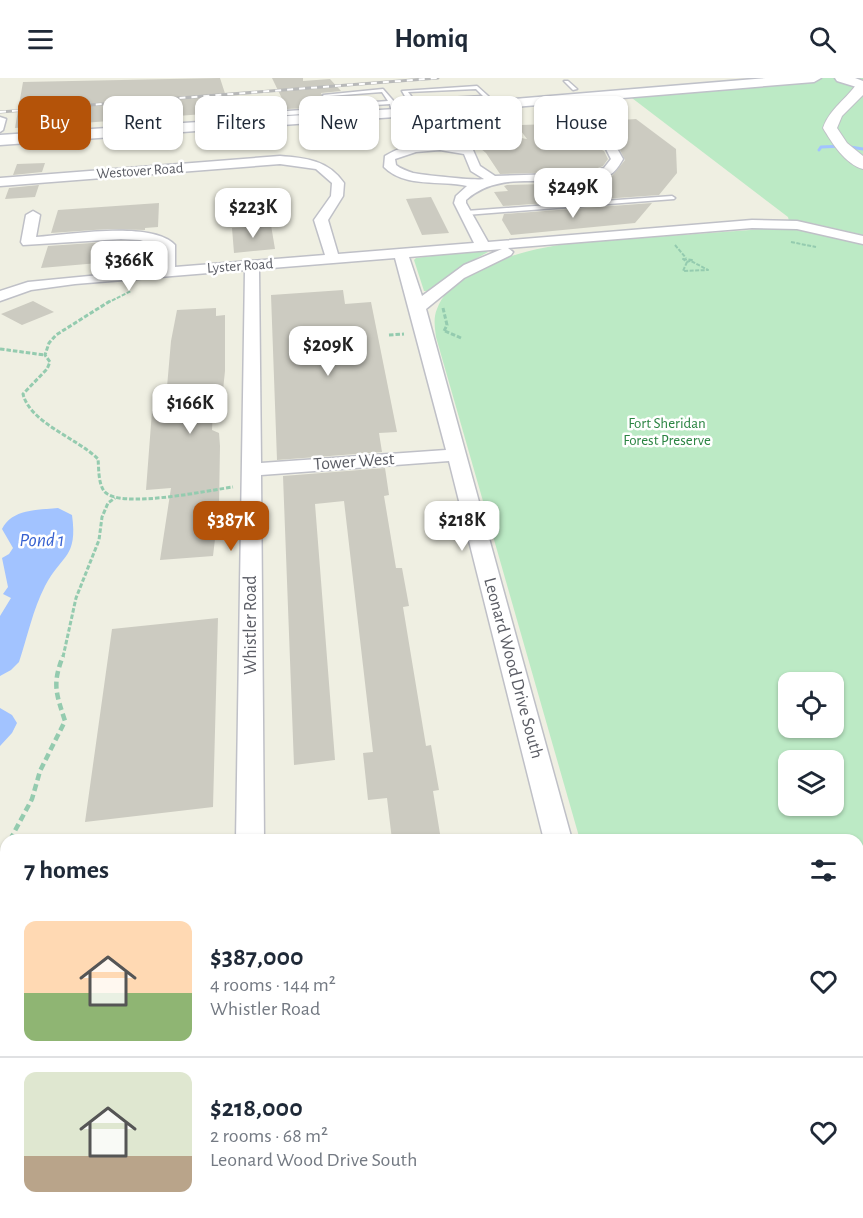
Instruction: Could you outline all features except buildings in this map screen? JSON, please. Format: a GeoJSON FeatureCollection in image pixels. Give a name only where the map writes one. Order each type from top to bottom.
{"type":"FeatureCollection","features":[{"type":"Feature","properties":{"kind":"main road"},"geometry":{"type":"LineString","coordinates":[[522,99],[814,78]]}},
{"type":"Feature","properties":{"kind":"main road"},"geometry":{"type":"LineString","coordinates":[[842,78],[863,85]]}},
{"type":"Feature","properties":{"kind":"main road"},"geometry":{"type":"LineString","coordinates":[[0,140],[61,132],[157,125],[257,123],[322,118],[391,108]]}},
{"type":"Feature","properties":{"kind":"street"},"geometry":{"type":"LineString","coordinates":[[857,159],[835,138],[830,128],[833,117],[859,94],[863,85]]}},
{"type":"Feature","properties":{"kind":"street"},"geometry":{"type":"LineString","coordinates":[[477,185],[460,180],[406,175],[390,167],[389,158],[399,151],[409,149],[458,148],[469,152],[475,168],[493,180]]}},
{"type":"Feature","properties":{"kind":"street"},"geometry":{"type":"LineString","coordinates":[[483,246],[460,203],[460,199],[469,189],[493,180],[598,175],[607,172],[616,163],[616,155],[613,150]]}},
{"type":"Feature","properties":{"kind":"street","name":"Westover Road"},"geometry":{"type":"LineString","coordinates":[[0,182],[280,160],[307,162],[327,168],[334,164],[338,191],[321,220],[333,259]]}},
{"type":"Feature","properties":{"kind":"street"},"geometry":{"type":"LineString","coordinates":[[33,215],[28,242],[23,248],[24,252],[42,253],[69,239],[130,235],[153,237],[168,245],[168,272]]}},
{"type":"Feature","properties":{"kind":"street"},"geometry":{"type":"LineString","coordinates":[[418,308],[445,282],[464,270],[486,259],[535,242],[752,224],[797,225],[863,240]]}},
{"type":"Feature","properties":{"kind":"street","name":"Lyster Road"},"geometry":{"type":"LineString","coordinates":[[0,296],[28,286],[168,272],[535,242]]}},
{"type":"Feature","properties":{"kind":"street","name":"Leonard Wood Drive South"},"geometry":{"type":"LineString","coordinates":[[401,253],[418,308],[435,332],[457,455],[556,834]]}},
{"type":"Feature","properties":{"kind":"street","name":"Whistler Road"},"geometry":{"type":"LineString","coordinates":[[250,834],[252,265]]}},
{"type":"Feature","properties":{"kind":"street","name":"Tower West"},"geometry":{"type":"LineString","coordinates":[[251,470],[457,455]]}},
{"type":"Feature","properties":{"kind":"lane"},"geometry":{"type":"LineString","coordinates":[[690,79],[717,78]]}},
{"type":"Feature","properties":{"kind":"lane"},"geometry":{"type":"LineString","coordinates":[[566,82],[575,89]]}},
{"type":"Feature","properties":{"kind":"lane"},"geometry":{"type":"LineString","coordinates":[[407,96],[404,91],[468,86],[477,87],[486,96]]}},
{"type":"Feature","properties":{"kind":"lane"},"geometry":{"type":"LineString","coordinates":[[383,90],[393,108],[333,107],[326,95],[383,90]]}},
{"type":"Feature","properties":{"kind":"lane"},"geometry":{"type":"LineString","coordinates":[[0,119],[3,119],[0,130]]}},
{"type":"Feature","properties":{"kind":"lane"},"geometry":{"type":"LineString","coordinates":[[466,213],[672,198]]}},
{"type":"Feature","properties":{"kind":"path"},"geometry":{"type":"LineString","coordinates":[[785,240],[821,248]]}},
{"type":"Feature","properties":{"kind":"path"},"geometry":{"type":"LineString","coordinates":[[675,245],[688,260],[708,270],[683,271],[688,260]]}},
{"type":"Feature","properties":{"kind":"path"},"geometry":{"type":"LineString","coordinates":[[45,356],[49,343],[56,335],[98,308],[135,290]]}},
{"type":"Feature","properties":{"kind":"path"},"geometry":{"type":"LineString","coordinates":[[435,332],[447,325],[443,305]]}},
{"type":"Feature","properties":{"kind":"path"},"geometry":{"type":"LineString","coordinates":[[389,335],[435,332],[461,338]]}},
{"type":"Feature","properties":{"kind":"path"},"geometry":{"type":"LineString","coordinates":[[0,349],[45,356],[50,362],[47,369],[28,386],[23,394],[25,403],[36,416],[98,459],[100,483],[105,492],[115,498],[134,500],[150,496],[233,487]]}},
{"type":"Feature","properties":{"kind":"path"},"geometry":{"type":"LineString","coordinates":[[13,834],[32,800],[40,771],[65,721],[55,690],[56,674],[66,649],[76,598],[99,540],[102,517],[108,503],[115,498]]}},
{"type":"Feature","properties":{"kind":"green space"},"geometry":{"type":"Polygon","coordinates":[[[814,78],[863,78],[863,235],[811,223],[789,221],[788,217],[628,95],[814,78]]]}},
{"type":"Feature","properties":{"kind":"green space","name":"Fort Sheridan Forest Preserve"},"geometry":{"type":"Polygon","coordinates":[[[776,228],[805,230],[863,244],[863,834],[578,834],[436,337],[437,309],[446,294],[459,281],[496,262],[536,249],[572,243],[776,228]]]}},
{"type":"Feature","properties":{"kind":"green space"},"geometry":{"type":"Polygon","coordinates":[[[480,250],[488,252],[459,268],[430,291],[424,291],[414,260],[416,258],[480,250]]]}},
{"type":"Feature","properties":{"kind":"water","name":"Pond 1"},"geometry":{"type":"Polygon","coordinates":[[[58,508],[72,515],[71,548],[45,586],[19,662],[0,676],[0,616],[11,598],[3,594],[8,587],[2,558],[13,548],[2,529],[6,522],[19,514],[58,508]]]}},
{"type":"Feature","properties":{"kind":"water"},"geometry":{"type":"Polygon","coordinates":[[[0,708],[12,715],[17,723],[12,733],[0,746],[0,708]]]}},
{"type":"Feature","properties":{"kind":"waterway"},"geometry":{"type":"LineString","coordinates":[[819,150],[821,147],[844,146],[863,149]]}},
{"type":"Feature","properties":{"kind":"railway"},"geometry":{"type":"LineString","coordinates":[[0,112],[438,78]]}}]}
